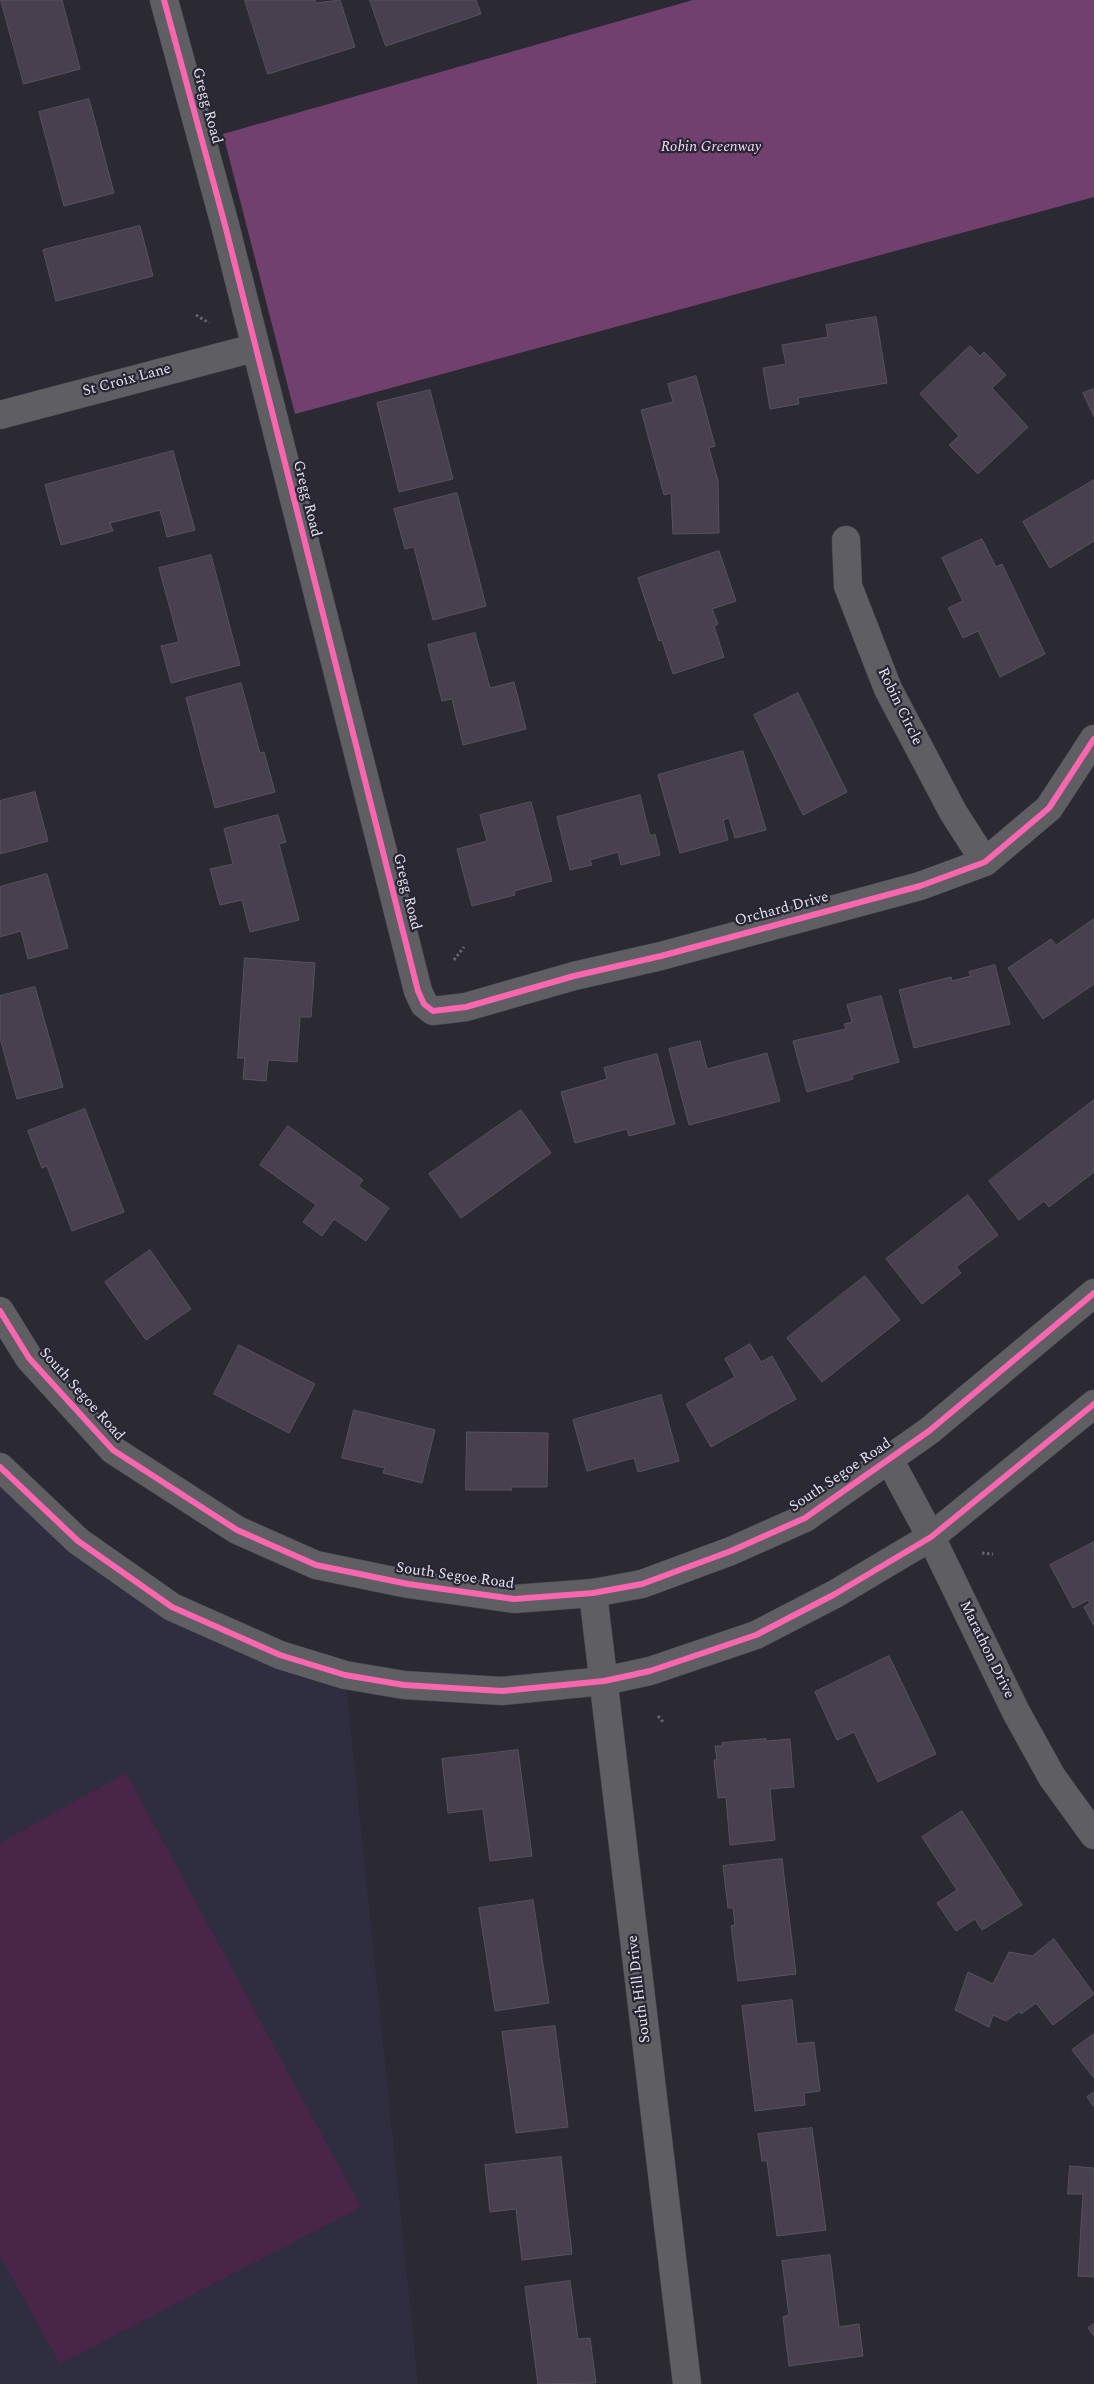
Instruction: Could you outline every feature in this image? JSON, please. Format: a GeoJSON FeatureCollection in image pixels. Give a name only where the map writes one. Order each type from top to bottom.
{"type":"FeatureCollection","features":[{"type":"Feature","properties":{"kind":"street","name":"Gregg Road"},"geometry":{"type":"LineString","coordinates":[[164,0],[225,225],[254,348],[418,991],[424,1004]]}},
{"type":"Feature","properties":{"kind":"street","name":"St Croix Lane"},"geometry":{"type":"LineString","coordinates":[[0,415],[254,348]]}},
{"type":"Feature","properties":{"kind":"street","name":"Robin Circle"},"geometry":{"type":"LineString","coordinates":[[846,540],[848,586],[888,689],[953,812],[985,862]]}},
{"type":"Feature","properties":{"kind":"street","name":"Orchard Drive"},"geometry":{"type":"LineString","coordinates":[[424,1004],[433,1011],[466,1007],[574,976],[661,956],[920,886],[985,862],[1048,808],[1094,738]]}},
{"type":"Feature","properties":{"kind":"street","name":"South Segoe Road"},"geometry":{"type":"LineString","coordinates":[[0,1311],[29,1358],[113,1450],[238,1530],[316,1565],[408,1584],[514,1599],[594,1593],[642,1584],[731,1551],[805,1518],[929,1432],[1094,1293]]}},
{"type":"Feature","properties":{"kind":"street"},"geometry":{"type":"LineString","coordinates":[[0,1467],[78,1541],[172,1607],[280,1654],[345,1674],[404,1684],[502,1691],[604,1680],[650,1671],[756,1635],[835,1594],[931,1537],[1094,1404]]}},
{"type":"Feature","properties":{"kind":"street","name":"Marathon Drive"},"geometry":{"type":"LineString","coordinates":[[889,1459],[931,1537],[1016,1712],[1052,1777],[1094,1835]]}},
{"type":"Feature","properties":{"kind":"street","name":"South Hill Drive"},"geometry":{"type":"LineString","coordinates":[[594,1593],[687,2384]]}},
{"type":"Feature","properties":{"kind":"path"},"geometry":{"type":"LineString","coordinates":[[196,315],[209,323]]}},
{"type":"Feature","properties":{"kind":"path"},"geometry":{"type":"LineString","coordinates":[[454,960],[464,947]]}},
{"type":"Feature","properties":{"kind":"path"},"geometry":{"type":"LineString","coordinates":[[982,1553],[993,1554]]}},
{"type":"Feature","properties":{"kind":"path"},"geometry":{"type":"LineString","coordinates":[[658,1716],[663,1722]]}},
{"type":"Feature","properties":{"kind":"shaded area"},"geometry":{"type":"Polygon","coordinates":[[[0,1467],[172,1607],[345,1675],[418,2384],[0,2384],[0,1467]]]}},
{"type":"Feature","properties":{"kind":"shaded area"},"geometry":{"type":"Polygon","coordinates":[[[126,1773],[361,2207],[60,2364],[0,2256],[0,1843],[126,1773]]]}},
{"type":"Feature","properties":{"kind":"green space","name":"Robin Greenway"},"geometry":{"type":"Polygon","coordinates":[[[693,0],[1094,0],[1094,197],[295,414],[223,134],[693,0]]]}},
{"type":"Feature","properties":{"kind":"building"},"geometry":{"type":"Polygon","coordinates":[[[1,0],[62,0],[80,69],[24,84],[1,0]]]}},
{"type":"Feature","properties":{"kind":"building"},"geometry":{"type":"Polygon","coordinates":[[[245,0],[315,0],[316,3],[340,0],[355,47],[268,74],[245,0]]]}},
{"type":"Feature","properties":{"kind":"building"},"geometry":{"type":"Polygon","coordinates":[[[370,0],[476,0],[481,14],[386,46],[370,0]]]}},
{"type":"Feature","properties":{"kind":"building"},"geometry":{"type":"Polygon","coordinates":[[[89,99],[114,193],[64,206],[39,112],[89,99]]]}},
{"type":"Feature","properties":{"kind":"building"},"geometry":{"type":"Polygon","coordinates":[[[140,226],[153,276],[56,301],[43,250],[140,226]]]}},
{"type":"Feature","properties":{"kind":"building"},"geometry":{"type":"Polygon","coordinates":[[[876,317],[887,383],[798,398],[799,404],[770,409],[763,368],[786,364],[782,345],[828,337],[826,325],[876,317]]]}},
{"type":"Feature","properties":{"kind":"building"},"geometry":{"type":"Polygon","coordinates":[[[970,346],[980,356],[984,352],[1006,375],[992,388],[1028,427],[978,474],[949,445],[959,436],[920,394],[970,346]]]}},
{"type":"Feature","properties":{"kind":"building"},"geometry":{"type":"Polygon","coordinates":[[[696,376],[715,446],[709,448],[718,481],[719,533],[673,534],[671,493],[664,495],[641,410],[673,402],[668,384],[696,376]]]}},
{"type":"Feature","properties":{"kind":"building"},"geometry":{"type":"Polygon","coordinates":[[[1094,389],[1094,417],[1083,393],[1094,389]]]}},
{"type":"Feature","properties":{"kind":"building"},"geometry":{"type":"Polygon","coordinates":[[[430,390],[453,479],[399,492],[377,403],[430,390]]]}},
{"type":"Feature","properties":{"kind":"building"},"geometry":{"type":"Polygon","coordinates":[[[173,451],[195,530],[167,537],[160,510],[110,523],[113,531],[61,545],[45,485],[173,451]]]}},
{"type":"Feature","properties":{"kind":"building"},"geometry":{"type":"Polygon","coordinates":[[[1094,480],[1094,541],[1050,568],[1023,522],[1094,480]]]}},
{"type":"Feature","properties":{"kind":"building"},"geometry":{"type":"Polygon","coordinates":[[[457,493],[486,606],[433,620],[414,547],[405,549],[394,509],[457,493]]]}},
{"type":"Feature","properties":{"kind":"building"},"geometry":{"type":"Polygon","coordinates":[[[982,539],[996,567],[1002,564],[1045,654],[1000,677],[978,631],[963,638],[948,608],[963,601],[942,558],[982,539]]]}},
{"type":"Feature","properties":{"kind":"building"},"geometry":{"type":"Polygon","coordinates":[[[719,551],[736,601],[712,609],[718,624],[714,626],[724,657],[673,674],[662,640],[659,641],[638,578],[719,551]]]}},
{"type":"Feature","properties":{"kind":"building"},"geometry":{"type":"Polygon","coordinates":[[[211,555],[240,665],[171,683],[161,646],[179,642],[159,568],[211,555]]]}},
{"type":"Feature","properties":{"kind":"building"},"geometry":{"type":"Polygon","coordinates":[[[475,633],[490,688],[514,682],[526,729],[463,745],[452,699],[442,701],[428,645],[475,633]]]}},
{"type":"Feature","properties":{"kind":"building"},"geometry":{"type":"Polygon","coordinates":[[[241,683],[260,753],[264,752],[275,792],[215,808],[186,698],[241,683]]]}},
{"type":"Feature","properties":{"kind":"building"},"geometry":{"type":"Polygon","coordinates":[[[798,693],[847,792],[803,815],[754,715],[798,693]]]}},
{"type":"Feature","properties":{"kind":"building"},"geometry":{"type":"Polygon","coordinates":[[[743,751],[766,830],[735,838],[729,818],[723,820],[728,840],[680,853],[658,775],[743,751]]]}},
{"type":"Feature","properties":{"kind":"building"},"geometry":{"type":"Polygon","coordinates":[[[35,792],[48,841],[0,854],[0,801],[35,792]]]}},
{"type":"Feature","properties":{"kind":"building"},"geometry":{"type":"Polygon","coordinates":[[[640,795],[650,836],[655,834],[660,855],[621,865],[618,852],[590,860],[592,865],[570,870],[557,817],[640,795]]]}},
{"type":"Feature","properties":{"kind":"building"},"geometry":{"type":"Polygon","coordinates":[[[531,802],[552,881],[514,891],[515,895],[472,906],[457,849],[487,841],[480,815],[531,802]]]}},
{"type":"Feature","properties":{"kind":"building"},"geometry":{"type":"Polygon","coordinates":[[[278,815],[286,842],[279,844],[299,920],[250,932],[242,900],[220,905],[210,869],[233,864],[224,829],[278,815]]]}},
{"type":"Feature","properties":{"kind":"building"},"geometry":{"type":"Polygon","coordinates":[[[47,874],[68,948],[28,959],[21,931],[0,937],[0,887],[47,874]]]}},
{"type":"Feature","properties":{"kind":"building"},"geometry":{"type":"Polygon","coordinates":[[[1094,919],[1094,984],[1043,1019],[1008,968],[1051,939],[1056,945],[1094,919]]]}},
{"type":"Feature","properties":{"kind":"building"},"geometry":{"type":"Polygon","coordinates":[[[245,958],[315,963],[311,1017],[300,1017],[297,1062],[268,1060],[266,1081],[243,1079],[245,1058],[238,1058],[245,958]]]}},
{"type":"Feature","properties":{"kind":"building"},"geometry":{"type":"Polygon","coordinates":[[[995,965],[1010,1024],[914,1048],[899,990],[951,977],[952,981],[971,976],[969,972],[995,965]]]}},
{"type":"Feature","properties":{"kind":"building"},"geometry":{"type":"Polygon","coordinates":[[[35,987],[63,1087],[17,1099],[0,1038],[0,996],[35,987]]]}},
{"type":"Feature","properties":{"kind":"building"},"geometry":{"type":"Polygon","coordinates":[[[881,996],[899,1062],[852,1075],[853,1079],[807,1092],[793,1041],[846,1029],[844,1024],[852,1022],[847,1005],[881,996]]]}},
{"type":"Feature","properties":{"kind":"building"},"geometry":{"type":"Polygon","coordinates":[[[700,1041],[707,1069],[767,1053],[780,1101],[689,1125],[669,1049],[700,1041]]]}},
{"type":"Feature","properties":{"kind":"building"},"geometry":{"type":"Polygon","coordinates":[[[657,1054],[675,1124],[629,1136],[627,1129],[575,1143],[561,1092],[607,1079],[604,1068],[657,1054]]]}},
{"type":"Feature","properties":{"kind":"building"},"geometry":{"type":"Polygon","coordinates":[[[1094,1100],[1094,1172],[1049,1207],[1044,1201],[1019,1220],[989,1181],[1094,1100]]]}},
{"type":"Feature","properties":{"kind":"building"},"geometry":{"type":"Polygon","coordinates":[[[85,1109],[124,1212],[72,1231],[47,1166],[42,1168],[28,1131],[85,1109]]]}},
{"type":"Feature","properties":{"kind":"building"},"geometry":{"type":"Polygon","coordinates":[[[521,1110],[551,1153],[461,1218],[429,1174],[521,1110]]]}},
{"type":"Feature","properties":{"kind":"building"},"geometry":{"type":"Polygon","coordinates":[[[288,1126],[363,1180],[358,1186],[389,1208],[366,1241],[334,1219],[322,1236],[303,1222],[316,1205],[260,1165],[288,1126]]]}},
{"type":"Feature","properties":{"kind":"building"},"geometry":{"type":"Polygon","coordinates":[[[968,1195],[998,1235],[956,1267],[961,1273],[922,1304],[886,1259],[968,1195]]]}},
{"type":"Feature","properties":{"kind":"building"},"geometry":{"type":"Polygon","coordinates":[[[150,1250],[191,1309],[146,1340],[105,1282],[150,1250]]]}},
{"type":"Feature","properties":{"kind":"building"},"geometry":{"type":"Polygon","coordinates":[[[865,1276],[900,1320],[822,1382],[787,1338],[865,1276]]]}},
{"type":"Feature","properties":{"kind":"building"},"geometry":{"type":"Polygon","coordinates":[[[750,1344],[761,1362],[772,1356],[796,1399],[711,1447],[686,1404],[735,1377],[725,1359],[750,1344]]]}},
{"type":"Feature","properties":{"kind":"building"},"geometry":{"type":"Polygon","coordinates":[[[239,1345],[315,1384],[289,1433],[214,1394],[239,1345]]]}},
{"type":"Feature","properties":{"kind":"building"},"geometry":{"type":"Polygon","coordinates":[[[661,1395],[679,1461],[638,1472],[634,1458],[587,1471],[573,1420],[661,1395]]]}},
{"type":"Feature","properties":{"kind":"building"},"geometry":{"type":"Polygon","coordinates":[[[354,1410],[435,1430],[422,1483],[383,1473],[385,1468],[342,1458],[354,1410]]]}},
{"type":"Feature","properties":{"kind":"building"},"geometry":{"type":"Polygon","coordinates":[[[467,1432],[548,1433],[547,1487],[511,1487],[512,1490],[466,1490],[467,1432]]]}},
{"type":"Feature","properties":{"kind":"building"},"geometry":{"type":"Polygon","coordinates":[[[1094,1542],[1094,1626],[1084,1607],[1090,1603],[1088,1600],[1073,1608],[1050,1565],[1094,1542]]]}},
{"type":"Feature","properties":{"kind":"building"},"geometry":{"type":"Polygon","coordinates":[[[889,1656],[936,1754],[878,1782],[854,1732],[837,1740],[815,1692],[889,1656]]]}},
{"type":"Feature","properties":{"kind":"building"},"geometry":{"type":"Polygon","coordinates":[[[766,1739],[766,1741],[790,1739],[794,1787],[770,1789],[775,1840],[730,1845],[726,1797],[718,1798],[714,1760],[717,1760],[715,1746],[722,1746],[722,1743],[766,1739]]]}},
{"type":"Feature","properties":{"kind":"building"},"geometry":{"type":"Polygon","coordinates":[[[518,1750],[532,1856],[490,1861],[483,1809],[448,1813],[442,1759],[518,1750]]]}},
{"type":"Feature","properties":{"kind":"building"},"geometry":{"type":"Polygon","coordinates":[[[962,1811],[1022,1905],[982,1930],[975,1919],[956,1931],[937,1903],[957,1890],[922,1837],[962,1811]]]}},
{"type":"Feature","properties":{"kind":"building"},"geometry":{"type":"Polygon","coordinates":[[[782,1859],[796,1974],[738,1981],[731,1926],[735,1925],[733,1908],[728,1908],[723,1866],[782,1859]]]}},
{"type":"Feature","properties":{"kind":"building"},"geometry":{"type":"Polygon","coordinates":[[[533,1900],[549,2003],[495,2011],[479,1908],[533,1900]]]}},
{"type":"Feature","properties":{"kind":"building"},"geometry":{"type":"Polygon","coordinates":[[[1054,1939],[1094,1994],[1053,2025],[1036,2003],[1021,2014],[1020,2011],[1006,2021],[993,2015],[989,2027],[955,2010],[968,1972],[993,1984],[1009,1952],[1032,1956],[1054,1939]]]}},
{"type":"Feature","properties":{"kind":"building"},"geometry":{"type":"Polygon","coordinates":[[[792,2000],[797,2044],[814,2042],[820,2091],[804,2093],[805,2105],[755,2111],[742,2006],[792,2000]]]}},
{"type":"Feature","properties":{"kind":"building"},"geometry":{"type":"Polygon","coordinates":[[[555,2026],[568,2127],[516,2133],[502,2032],[555,2026]]]}},
{"type":"Feature","properties":{"kind":"building"},"geometry":{"type":"Polygon","coordinates":[[[1094,2034],[1094,2078],[1072,2050],[1094,2034]]]}},
{"type":"Feature","properties":{"kind":"building"},"geometry":{"type":"Polygon","coordinates":[[[1094,2092],[1094,2107],[1087,2097],[1094,2092]]]}},
{"type":"Feature","properties":{"kind":"building"},"geometry":{"type":"Polygon","coordinates":[[[812,2128],[826,2230],[777,2236],[767,2161],[762,2161],[758,2134],[812,2128]]]}},
{"type":"Feature","properties":{"kind":"building"},"geometry":{"type":"Polygon","coordinates":[[[561,2157],[572,2254],[522,2260],[516,2209],[490,2212],[485,2165],[561,2157]]]}},
{"type":"Feature","properties":{"kind":"building"},"geometry":{"type":"Polygon","coordinates":[[[1070,2166],[1094,2168],[1094,2277],[1078,2276],[1083,2194],[1068,2194],[1070,2166]]]}},
{"type":"Feature","properties":{"kind":"building"},"geometry":{"type":"Polygon","coordinates":[[[830,2255],[839,2327],[859,2324],[863,2356],[789,2366],[783,2317],[789,2315],[782,2261],[830,2255]]]}},
{"type":"Feature","properties":{"kind":"building"},"geometry":{"type":"Polygon","coordinates":[[[570,2281],[578,2339],[590,2338],[596,2383],[538,2384],[525,2287],[570,2281]]]}},
{"type":"Feature","properties":{"kind":"building"},"geometry":{"type":"Polygon","coordinates":[[[1094,2324],[1094,2336],[1088,2328],[1094,2324]]]}},
{"type":"Feature","properties":{"kind":"cycle path"},"geometry":{"type":"LineString","coordinates":[[164,0],[225,225],[418,991],[424,1004],[433,1011],[466,1007],[574,976],[661,956],[920,886],[985,862],[1049,808],[1094,739]]}},
{"type":"Feature","properties":{"kind":"cycle path"},"geometry":{"type":"LineString","coordinates":[[0,1311],[29,1358],[113,1450],[237,1530],[316,1565],[408,1584],[514,1599],[593,1593],[642,1584],[731,1551],[805,1518],[929,1431],[1094,1293]]}},
{"type":"Feature","properties":{"kind":"cycle path"},"geometry":{"type":"LineString","coordinates":[[0,1467],[78,1541],[172,1607],[280,1655],[345,1675],[404,1685],[502,1691],[604,1681],[650,1671],[756,1635],[835,1594],[931,1537],[1094,1404]]}}]}
